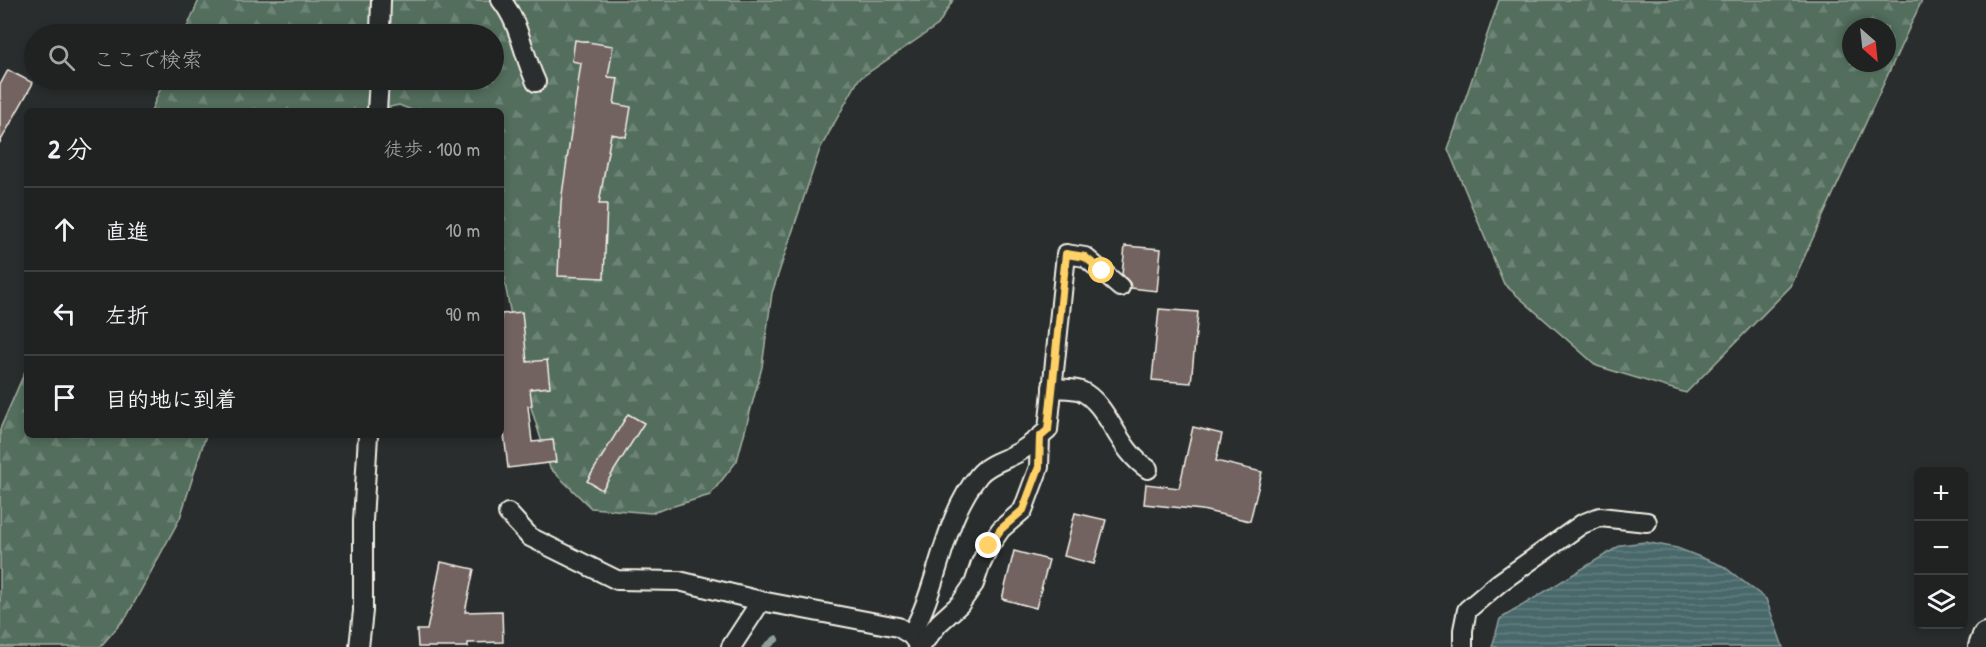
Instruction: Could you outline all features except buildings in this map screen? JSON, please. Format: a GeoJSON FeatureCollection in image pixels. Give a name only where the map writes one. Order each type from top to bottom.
{"type":"FeatureCollection","features":[{"type":"Feature","properties":{"kind":"main road"},"geometry":{"type":"LineString","coordinates":[[1982,647],[1986,636]]}},
{"type":"Feature","properties":{"kind":"street"},"geometry":{"type":"LineString","coordinates":[[380,24],[381,0]]}},
{"type":"Feature","properties":{"kind":"street"},"geometry":{"type":"LineString","coordinates":[[501,0],[517,26],[523,50],[536,82]]}},
{"type":"Feature","properties":{"kind":"street"},"geometry":{"type":"LineString","coordinates":[[377,108],[378,90]]}},
{"type":"Feature","properties":{"kind":"street"},"geometry":{"type":"LineString","coordinates":[[917,643],[923,615],[952,521],[965,495],[981,472],[999,460],[1018,453],[1048,430],[1066,254],[1085,257],[1120,288]]}},
{"type":"Feature","properties":{"kind":"street"},"geometry":{"type":"LineString","coordinates":[[1052,388],[1079,391],[1094,400],[1129,454],[1148,469]]}},
{"type":"Feature","properties":{"kind":"street"},"geometry":{"type":"LineString","coordinates":[[917,643],[960,604],[974,584],[989,546],[1001,529],[1023,510],[1039,467],[1040,437]]}},
{"type":"Feature","properties":{"kind":"street"},"geometry":{"type":"LineString","coordinates":[[358,647],[363,611],[363,521],[368,438]]}},
{"type":"Feature","properties":{"kind":"street"},"geometry":{"type":"LineString","coordinates":[[508,513],[530,537],[617,580],[679,582],[761,601],[898,627],[917,643]]}},
{"type":"Feature","properties":{"kind":"street"},"geometry":{"type":"LineString","coordinates":[[1463,647],[1463,630],[1467,610],[1582,524],[1600,517],[1647,522]]}},
{"type":"Feature","properties":{"kind":"street"},"geometry":{"type":"LineString","coordinates":[[730,647],[761,601]]}},
{"type":"Feature","properties":{"kind":"green space"},"geometry":{"type":"Polygon","coordinates":[[[199,0],[953,0],[938,25],[859,79],[820,149],[772,293],[762,367],[737,461],[710,495],[651,513],[591,508],[550,468],[524,385],[504,282],[504,108],[406,108],[399,105],[386,108],[152,108],[160,90],[504,90],[504,24],[188,24],[199,0]]]}},
{"type":"Feature","properties":{"kind":"green space"},"geometry":{"type":"Polygon","coordinates":[[[1499,0],[1922,0],[1896,57],[1896,18],[1842,18],[1842,72],[1889,72],[1791,286],[1686,393],[1597,366],[1504,284],[1448,149],[1499,0]]]}},
{"type":"Feature","properties":{"kind":"green space"},"geometry":{"type":"Polygon","coordinates":[[[24,374],[24,438],[205,438],[180,518],[127,616],[100,647],[0,647],[0,429],[24,374]]]}},
{"type":"Feature","properties":{"kind":"water"},"geometry":{"type":"Polygon","coordinates":[[[1645,542],[1677,548],[1723,566],[1766,599],[1783,647],[1492,647],[1500,619],[1621,545],[1645,542]]]}},
{"type":"Feature","properties":{"kind":"waterway"},"geometry":{"type":"LineString","coordinates":[[766,647],[776,639]]}},
{"type":"Feature","properties":{"kind":"route"},"geometry":{"type":"LineString","coordinates":[[989,546],[1001,529],[1023,510],[1039,467],[1040,437],[1048,430],[1066,254],[1085,257],[1102,271]]}}]}
